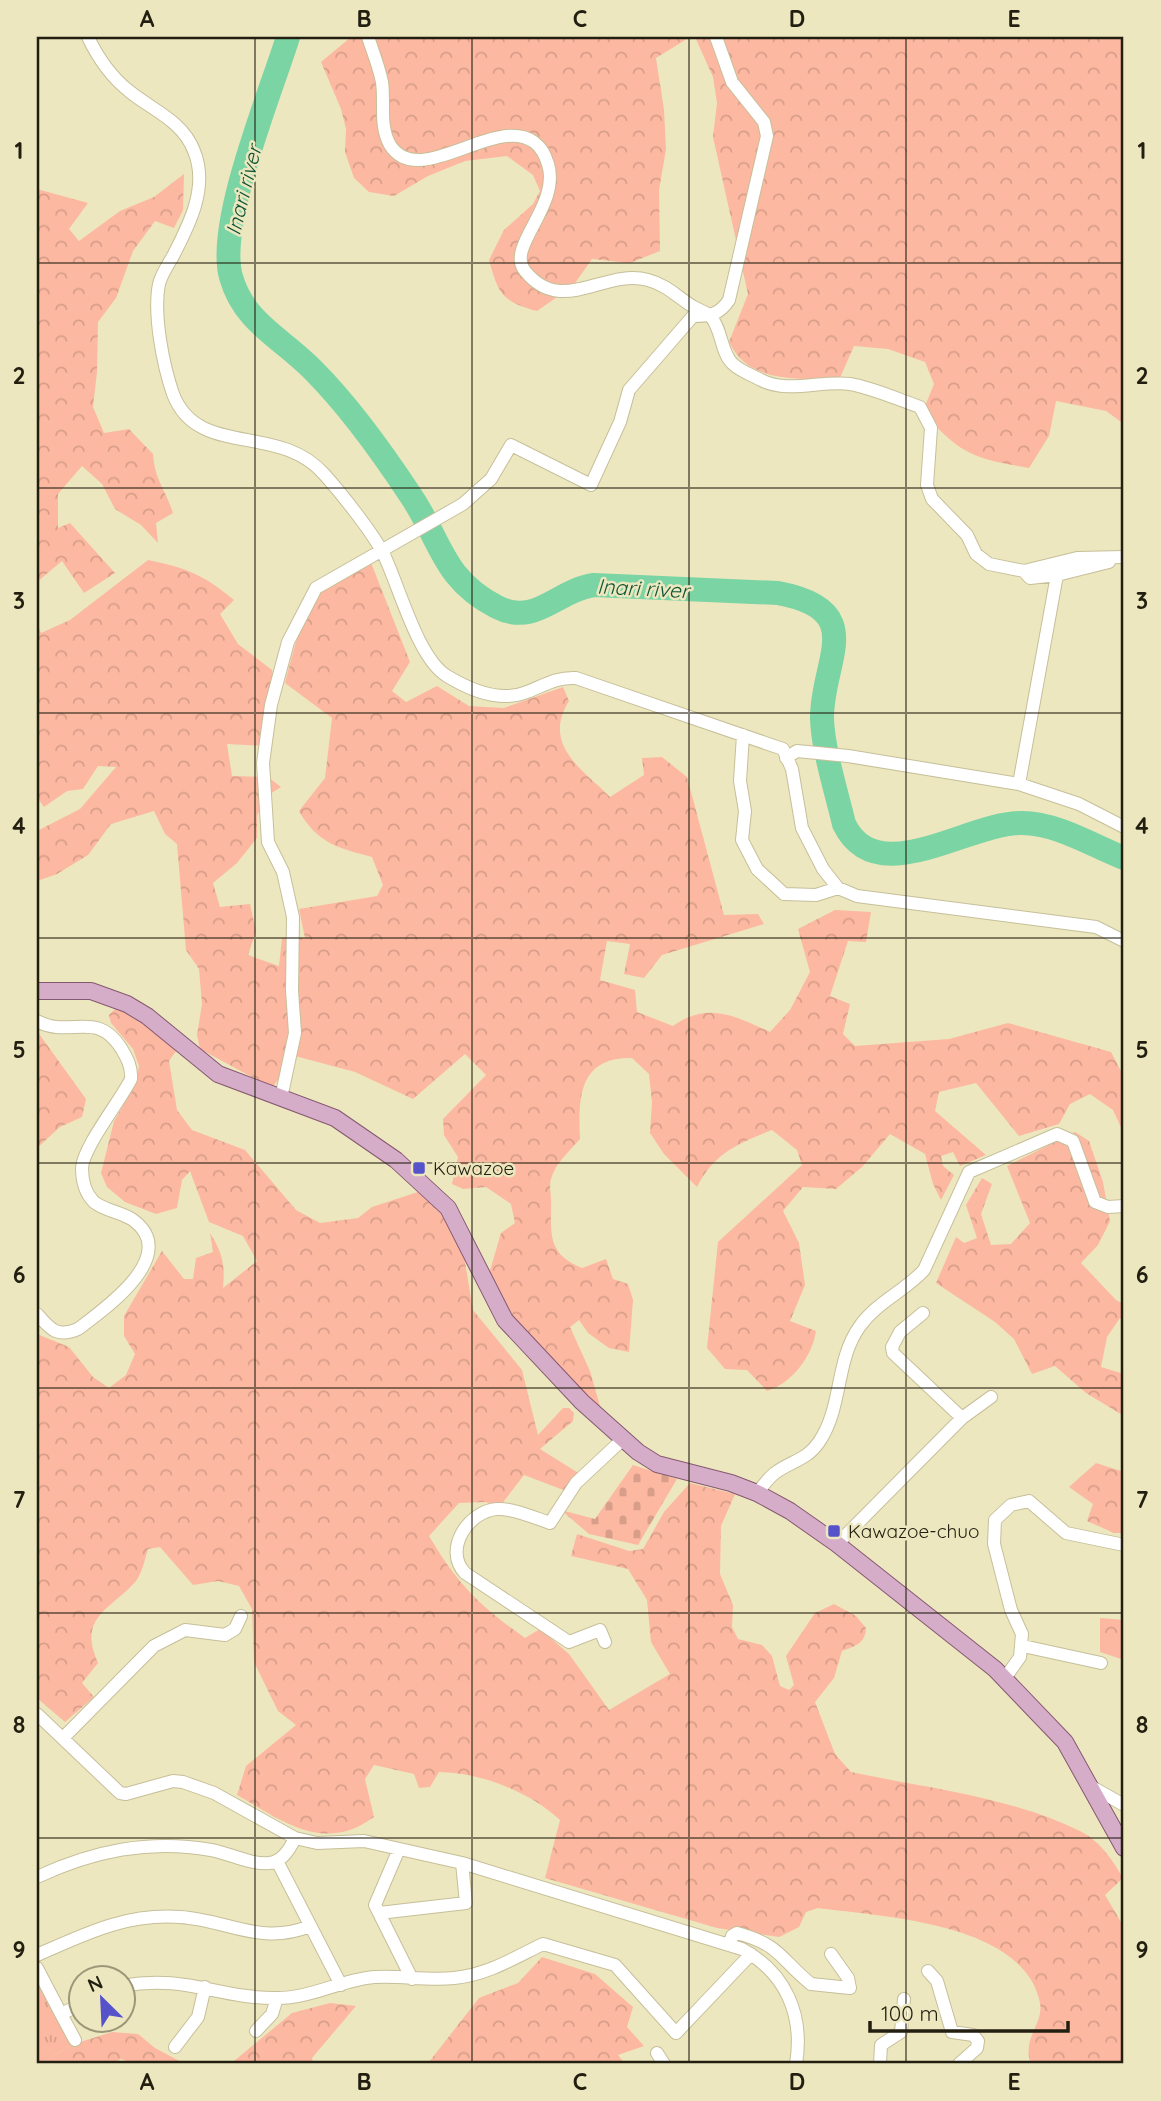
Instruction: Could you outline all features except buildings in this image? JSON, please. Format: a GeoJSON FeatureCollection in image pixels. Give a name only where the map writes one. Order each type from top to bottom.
{"type":"FeatureCollection","features":[{"type":"Feature","properties":{"kind":"main road"},"geometry":{"type":"LineString","coordinates":[[37,991],[91,991],[106,995],[147,1016],[218,1074],[350,1126],[396,1160],[448,1208],[505,1320],[582,1402],[657,1464],[757,1493],[837,1544],[1005,1678],[1065,1742],[1124,1848]]}},
{"type":"Feature","properties":{"kind":"street"},"geometry":{"type":"LineString","coordinates":[[88,37],[101,62],[128,90],[177,125],[194,150],[200,176],[193,218],[159,282],[156,315],[173,393],[184,415],[206,432],[260,440],[295,451],[323,472],[382,552],[428,655],[444,675],[485,695],[523,694],[559,677],[576,678],[783,749],[792,755],[848,756],[1019,785],[1079,804],[1124,827]]}},
{"type":"Feature","properties":{"kind":"street"},"geometry":{"type":"LineString","coordinates":[[368,37],[382,82],[386,136],[395,150],[413,159],[432,159],[506,136],[527,138],[544,153],[549,169],[550,191],[544,209],[522,244],[519,258],[522,269],[534,281],[551,290],[572,292],[623,276],[664,285],[710,316],[731,363],[764,382],[788,386],[847,384],[920,407],[931,428],[927,485],[932,499],[967,535],[976,554],[989,564],[1024,571],[1077,558],[1124,558]]}},
{"type":"Feature","properties":{"kind":"street"},"geometry":{"type":"LineString","coordinates":[[281,1098],[295,1033],[292,990],[293,916],[283,872],[268,842],[263,763],[271,705],[288,642],[316,588],[346,568],[382,552],[463,504],[491,479],[511,445],[591,485],[620,422],[629,390],[693,316],[710,316],[722,311],[729,300],[767,136],[764,122],[732,82],[716,37]]}},
{"type":"Feature","properties":{"kind":"street"},"geometry":{"type":"LineString","coordinates":[[1024,571],[1030,578],[1057,575],[1124,558]]}},
{"type":"Feature","properties":{"kind":"street"},"geometry":{"type":"LineString","coordinates":[[1019,785],[1057,575]]}},
{"type":"Feature","properties":{"kind":"street"},"geometry":{"type":"LineString","coordinates":[[743,735],[740,780],[745,811],[742,840],[757,869],[784,894],[816,895],[838,888]]}},
{"type":"Feature","properties":{"kind":"street"},"geometry":{"type":"LineString","coordinates":[[792,755],[802,828],[823,869],[838,888],[857,896],[1096,927],[1124,941]]}},
{"type":"Feature","properties":{"kind":"street"},"geometry":{"type":"LineString","coordinates":[[37,1021],[60,1030],[95,1026],[112,1034],[132,1069],[131,1079],[82,1164],[84,1186],[95,1203],[132,1219],[144,1230],[151,1246],[146,1266],[78,1329],[66,1334],[53,1332],[37,1314]]}},
{"type":"Feature","properties":{"kind":"street"},"geometry":{"type":"LineString","coordinates":[[757,1493],[775,1473],[801,1461],[818,1443],[835,1411],[848,1351],[859,1326],[891,1295],[916,1279],[924,1270],[969,1172],[1057,1134],[1073,1141],[1095,1202],[1108,1207],[1124,1206]]}},
{"type":"Feature","properties":{"kind":"street"},"geometry":{"type":"LineString","coordinates":[[923,1313],[900,1332],[892,1347],[893,1353],[962,1418]]}},
{"type":"Feature","properties":{"kind":"street"},"geometry":{"type":"LineString","coordinates":[[837,1544],[962,1418],[991,1397]]}},
{"type":"Feature","properties":{"kind":"street"},"geometry":{"type":"LineString","coordinates":[[605,1642],[600,1630],[569,1642],[465,1573],[458,1566],[454,1549],[457,1541],[487,1511],[499,1508],[550,1523],[576,1483],[624,1439]]}},
{"type":"Feature","properties":{"kind":"street"},"geometry":{"type":"LineString","coordinates":[[1005,1678],[1020,1657],[1023,1646],[1022,1633],[1012,1610],[994,1544],[995,1520],[1011,1505],[1029,1501],[1066,1534],[1124,1545]]}},
{"type":"Feature","properties":{"kind":"street"},"geometry":{"type":"LineString","coordinates":[[64,1737],[154,1646],[185,1630],[225,1635],[235,1629],[241,1616]]}},
{"type":"Feature","properties":{"kind":"street"},"geometry":{"type":"LineString","coordinates":[[1023,1646],[1101,1664]]}},
{"type":"Feature","properties":{"kind":"street"},"geometry":{"type":"LineString","coordinates":[[37,1714],[120,1793],[126,1794],[173,1781],[183,1782],[214,1793],[295,1838],[317,1843],[364,1841],[462,1863],[730,1944],[751,1954],[772,1971],[792,2001],[799,2037],[796,2064]]}},
{"type":"Feature","properties":{"kind":"street"},"geometry":{"type":"LineString","coordinates":[[1092,1787],[1124,1805]]}},
{"type":"Feature","properties":{"kind":"street"},"geometry":{"type":"LineString","coordinates":[[37,1877],[100,1853],[151,1846],[211,1850],[264,1863],[277,1861],[295,1838]]}},
{"type":"Feature","properties":{"kind":"street"},"geometry":{"type":"LineString","coordinates":[[399,1849],[375,1905],[412,1979]]}},
{"type":"Feature","properties":{"kind":"street"},"geometry":{"type":"LineString","coordinates":[[277,1861],[341,1985]]}},
{"type":"Feature","properties":{"kind":"street"},"geometry":{"type":"LineString","coordinates":[[379,1913],[466,1903],[462,1863]]}},
{"type":"Feature","properties":{"kind":"street"},"geometry":{"type":"LineString","coordinates":[[37,1955],[111,1923],[133,1918],[180,1917],[255,1934],[280,1935],[310,1926]]}},
{"type":"Feature","properties":{"kind":"street"},"geometry":{"type":"LineString","coordinates":[[730,1944],[737,1933],[753,1937],[788,1959],[811,1984],[850,1988],[848,1978],[831,1954]]}},
{"type":"Feature","properties":{"kind":"street"},"geometry":{"type":"LineString","coordinates":[[136,1984],[150,1981],[205,1987],[245,1996],[277,1998],[305,1995],[373,1977],[455,1978],[491,1970],[543,1944],[615,1965],[676,2033],[751,1954]]}},
{"type":"Feature","properties":{"kind":"street"},"geometry":{"type":"LineString","coordinates":[[37,1968],[75,2040]]}},
{"type":"Feature","properties":{"kind":"street"},"geometry":{"type":"LineString","coordinates":[[928,1971],[937,1981],[953,2032],[973,2035],[978,2041],[977,2048],[959,2064]]}},
{"type":"Feature","properties":{"kind":"street"},"geometry":{"type":"LineString","coordinates":[[175,2047],[198,2017],[205,1987]]}},
{"type":"Feature","properties":{"kind":"street"},"geometry":{"type":"LineString","coordinates":[[256,2031],[272,2014],[277,1998]]}},
{"type":"Feature","properties":{"kind":"street"},"geometry":{"type":"LineString","coordinates":[[880,2064],[881,2045],[901,2032],[904,1999]]}},
{"type":"Feature","properties":{"kind":"street"},"geometry":{"type":"LineString","coordinates":[[61,2014],[66,2012]]}},
{"type":"Feature","properties":{"kind":"green space"},"geometry":{"type":"Polygon","coordinates":[[[351,37],[690,37],[656,58],[664,110],[666,149],[659,190],[660,251],[630,263],[592,259],[573,286],[537,311],[509,300],[495,281],[489,260],[504,230],[533,204],[540,191],[533,175],[507,156],[465,161],[428,176],[394,196],[369,192],[354,178],[345,152],[346,129],[341,109],[321,62],[351,37]]]}},
{"type":"Feature","properties":{"kind":"green space"},"geometry":{"type":"Polygon","coordinates":[[[695,37],[1124,37],[1124,424],[1106,411],[1056,401],[1049,436],[1029,468],[969,452],[958,446],[935,425],[923,411],[934,384],[925,362],[888,349],[854,346],[839,380],[776,376],[749,366],[729,342],[748,294],[713,137],[717,103],[713,77],[695,37]]]}},
{"type":"Feature","properties":{"kind":"green space"},"geometry":{"type":"Polygon","coordinates":[[[184,174],[183,210],[174,228],[155,221],[133,251],[116,298],[98,322],[93,407],[104,433],[129,429],[153,454],[158,478],[173,513],[156,523],[158,543],[141,525],[115,509],[102,484],[82,466],[58,494],[58,528],[70,523],[115,573],[84,593],[62,561],[37,582],[37,189],[88,203],[69,229],[79,241],[120,211],[154,197],[184,174]]]}},
{"type":"Feature","properties":{"kind":"green space"},"geometry":{"type":"Polygon","coordinates":[[[368,555],[410,662],[392,691],[406,702],[437,686],[469,706],[504,708],[563,687],[569,701],[562,717],[562,743],[568,755],[610,797],[644,775],[642,758],[662,757],[687,777],[724,915],[758,914],[764,924],[662,955],[644,978],[624,974],[630,944],[607,941],[600,980],[635,990],[637,1012],[673,1026],[698,1014],[722,1014],[770,1032],[790,1010],[810,972],[798,929],[835,910],[871,912],[866,942],[848,941],[830,996],[850,1004],[843,1034],[855,1046],[949,1039],[1008,1023],[1111,1052],[1124,1077],[1124,1134],[1113,1110],[1090,1094],[1070,1104],[1059,1124],[1019,1136],[976,1083],[939,1092],[935,1111],[986,1155],[960,1166],[953,1152],[941,1156],[943,1166],[954,1175],[941,1200],[933,1184],[925,1154],[890,1134],[862,1167],[836,1189],[803,1187],[783,1211],[799,1243],[805,1285],[790,1321],[816,1331],[810,1350],[799,1368],[785,1382],[767,1391],[747,1370],[725,1369],[707,1348],[718,1242],[802,1165],[797,1150],[772,1130],[728,1151],[711,1166],[697,1187],[664,1154],[650,1133],[652,1102],[649,1074],[632,1058],[614,1059],[601,1064],[585,1082],[580,1108],[580,1139],[556,1168],[550,1187],[553,1242],[562,1256],[582,1268],[606,1259],[613,1279],[628,1284],[633,1300],[629,1352],[609,1348],[588,1333],[579,1320],[570,1327],[590,1371],[602,1413],[515,1320],[489,1274],[501,1233],[515,1223],[511,1204],[486,1187],[463,1189],[452,1184],[458,1157],[444,1135],[443,1119],[486,1075],[465,1054],[413,1099],[355,1072],[295,1056],[272,1088],[200,1049],[197,1035],[202,1004],[199,969],[186,950],[177,844],[165,834],[154,811],[111,824],[88,855],[57,874],[37,881],[37,831],[80,809],[116,767],[98,766],[83,789],[67,791],[44,807],[37,797],[37,623],[41,633],[70,620],[148,560],[194,574],[234,600],[220,614],[238,644],[272,670],[279,698],[267,746],[227,744],[232,776],[268,777],[281,787],[265,797],[257,816],[257,838],[237,863],[213,883],[220,907],[250,904],[256,931],[248,955],[279,966],[282,938],[305,938],[299,909],[377,896],[383,885],[372,857],[330,843],[313,830],[299,811],[325,778],[332,718],[285,683],[302,624],[315,596],[336,569],[368,555]]]}},
{"type":"Feature","properties":{"kind":"green space"},"geometry":{"type":"Polygon","coordinates":[[[117,1007],[134,1015],[176,1051],[169,1061],[177,1110],[192,1130],[245,1150],[296,1210],[320,1223],[358,1218],[372,1207],[421,1191],[451,1224],[464,1256],[473,1310],[522,1370],[538,1435],[563,1408],[569,1408],[574,1413],[573,1421],[540,1449],[580,1474],[566,1491],[524,1475],[501,1505],[493,1506],[486,1502],[459,1503],[429,1536],[471,1593],[525,1638],[540,1629],[569,1654],[609,1710],[670,1674],[651,1642],[647,1600],[628,1569],[571,1556],[577,1534],[629,1551],[643,1549],[664,1512],[690,1483],[735,1494],[721,1526],[720,1574],[733,1605],[732,1627],[738,1639],[762,1645],[772,1656],[780,1686],[789,1690],[794,1685],[786,1656],[815,1613],[834,1604],[856,1616],[866,1628],[861,1641],[842,1651],[834,1678],[815,1702],[835,1754],[851,1772],[968,1795],[1053,1819],[1087,1835],[1105,1851],[1114,1864],[1123,1878],[1105,1895],[1124,1927],[1124,2064],[1031,2064],[1029,2047],[1039,2018],[1040,2003],[1029,1976],[1008,1955],[980,1940],[947,1928],[878,1915],[818,1908],[806,1912],[799,1927],[779,1937],[717,1928],[545,1878],[560,1820],[534,1800],[488,1780],[439,1772],[430,1787],[419,1788],[414,1774],[374,1765],[365,1779],[374,1817],[356,1828],[338,1833],[321,1833],[304,1830],[271,1815],[237,1795],[246,1766],[296,1725],[278,1711],[254,1662],[252,1609],[239,1586],[218,1581],[193,1585],[160,1547],[148,1549],[136,1581],[107,1607],[94,1624],[93,1647],[98,1663],[82,1683],[94,1697],[65,1722],[37,1698],[37,1334],[69,1347],[93,1377],[109,1388],[126,1375],[135,1354],[124,1336],[124,1316],[162,1251],[184,1279],[193,1279],[196,1258],[213,1252],[210,1233],[222,1260],[223,1288],[257,1261],[243,1236],[209,1222],[190,1171],[182,1180],[177,1208],[156,1214],[125,1202],[107,1187],[101,1173],[114,1121],[136,1084],[139,1066],[133,1049],[111,1023],[109,1015],[117,1007]]]}},
{"type":"Feature","properties":{"kind":"green space"},"geometry":{"type":"Polygon","coordinates":[[[37,1031],[86,1099],[82,1117],[60,1127],[37,1148],[37,1031]]]}},
{"type":"Feature","properties":{"kind":"green space"},"geometry":{"type":"Polygon","coordinates":[[[1075,1132],[1089,1141],[1103,1182],[1110,1221],[1098,1245],[1081,1263],[1116,1300],[1124,1304],[1124,1323],[1120,1318],[1107,1337],[1101,1367],[1124,1374],[1124,1416],[1086,1393],[1055,1366],[1032,1374],[1014,1339],[995,1322],[936,1283],[956,1237],[964,1243],[977,1238],[966,1205],[982,1178],[992,1184],[981,1214],[991,1245],[1011,1244],[1030,1223],[1007,1166],[1075,1132]]]}},
{"type":"Feature","properties":{"kind":"green space"},"geometry":{"type":"Polygon","coordinates":[[[1096,1463],[1124,1472],[1124,1533],[1114,1533],[1087,1521],[1093,1504],[1069,1487],[1096,1463]]]}},
{"type":"Feature","properties":{"kind":"green space"},"geometry":{"type":"Polygon","coordinates":[[[633,1465],[677,1479],[638,1545],[589,1534],[561,1510],[595,1519],[633,1465]]]}},
{"type":"Feature","properties":{"kind":"green space"},"geometry":{"type":"Polygon","coordinates":[[[1100,1618],[1124,1620],[1124,1660],[1100,1652],[1100,1618]]]}},
{"type":"Feature","properties":{"kind":"green space"},"geometry":{"type":"Polygon","coordinates":[[[542,1957],[595,1974],[633,2007],[627,2027],[644,2046],[618,2055],[625,2064],[413,2064],[429,2062],[479,1998],[518,1983],[542,1957]]]}},
{"type":"Feature","properties":{"kind":"green space"},"geometry":{"type":"Polygon","coordinates":[[[37,1981],[71,2045],[41,2064],[37,2064],[37,1981]]]}},
{"type":"Feature","properties":{"kind":"green space"},"geometry":{"type":"Polygon","coordinates":[[[330,2003],[356,2006],[312,2058],[313,2064],[223,2064],[234,2061],[292,2013],[330,2003]]]}},
{"type":"Feature","properties":{"kind":"green space"},"geometry":{"type":"Polygon","coordinates":[[[138,2034],[155,2048],[185,2064],[135,2064],[121,2059],[112,2064],[41,2064],[71,2045],[103,2035],[138,2034]]]}},
{"type":"Feature","properties":{"kind":"waterway","name":"Inari river"},"geometry":{"type":"LineString","coordinates":[[288,37],[238,192],[228,254],[231,277],[237,293],[254,318],[313,370],[365,430],[411,496],[445,557],[465,584],[497,607],[523,613],[594,585],[778,593],[806,601],[824,612],[832,625],[834,641],[824,698],[823,731],[844,824],[859,843],[878,852],[901,853],[925,849],[1000,826],[1022,823],[1061,831],[1124,858]]}},
{"type":"Feature","properties":{"kind":"place","name":"Kawazoe"},"geometry":{"type":"Point","coordinates":[419,1168]}},
{"type":"Feature","properties":{"kind":"place","name":"Kawazoe-chuo"},"geometry":{"type":"Point","coordinates":[834,1531]}}]}
